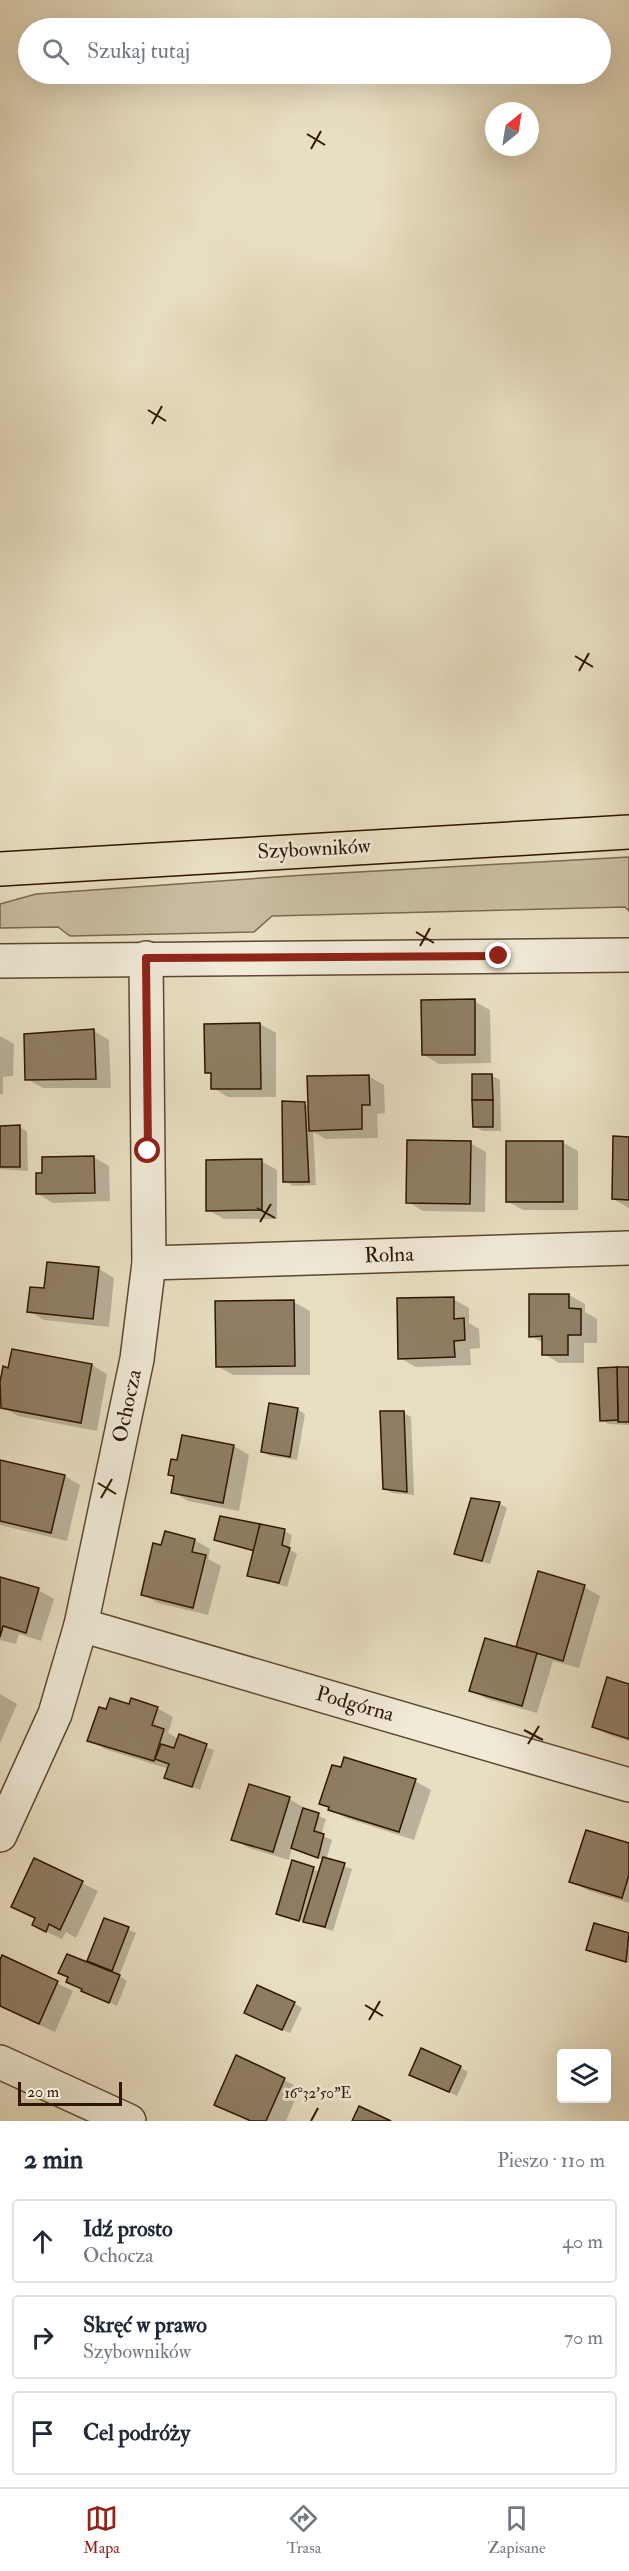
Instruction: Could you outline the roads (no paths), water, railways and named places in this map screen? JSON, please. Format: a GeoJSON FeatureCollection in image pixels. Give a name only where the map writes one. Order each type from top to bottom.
{"type":"FeatureCollection","features":[{"type":"Feature","properties":{"kind":"main road","name":"Szybowników"},"geometry":{"type":"LineString","coordinates":[[0,869],[629,832]]}},
{"type":"Feature","properties":{"kind":"street"},"geometry":{"type":"LineString","coordinates":[[0,961],[629,955]]}},
{"type":"Feature","properties":{"kind":"street","name":"Ochocza"},"geometry":{"type":"LineString","coordinates":[[0,1835],[55,1714],[81,1625],[137,1359],[149,1263],[146,958]]}},
{"type":"Feature","properties":{"kind":"street","name":"Rolna"},"geometry":{"type":"LineString","coordinates":[[149,1263],[629,1248]]}},
{"type":"Feature","properties":{"kind":"street","name":"Podgórna"},"geometry":{"type":"LineString","coordinates":[[81,1625],[629,1785]]}},
{"type":"Feature","properties":{"kind":"street"},"geometry":{"type":"LineString","coordinates":[[0,2062],[129,2121]]}}]}
